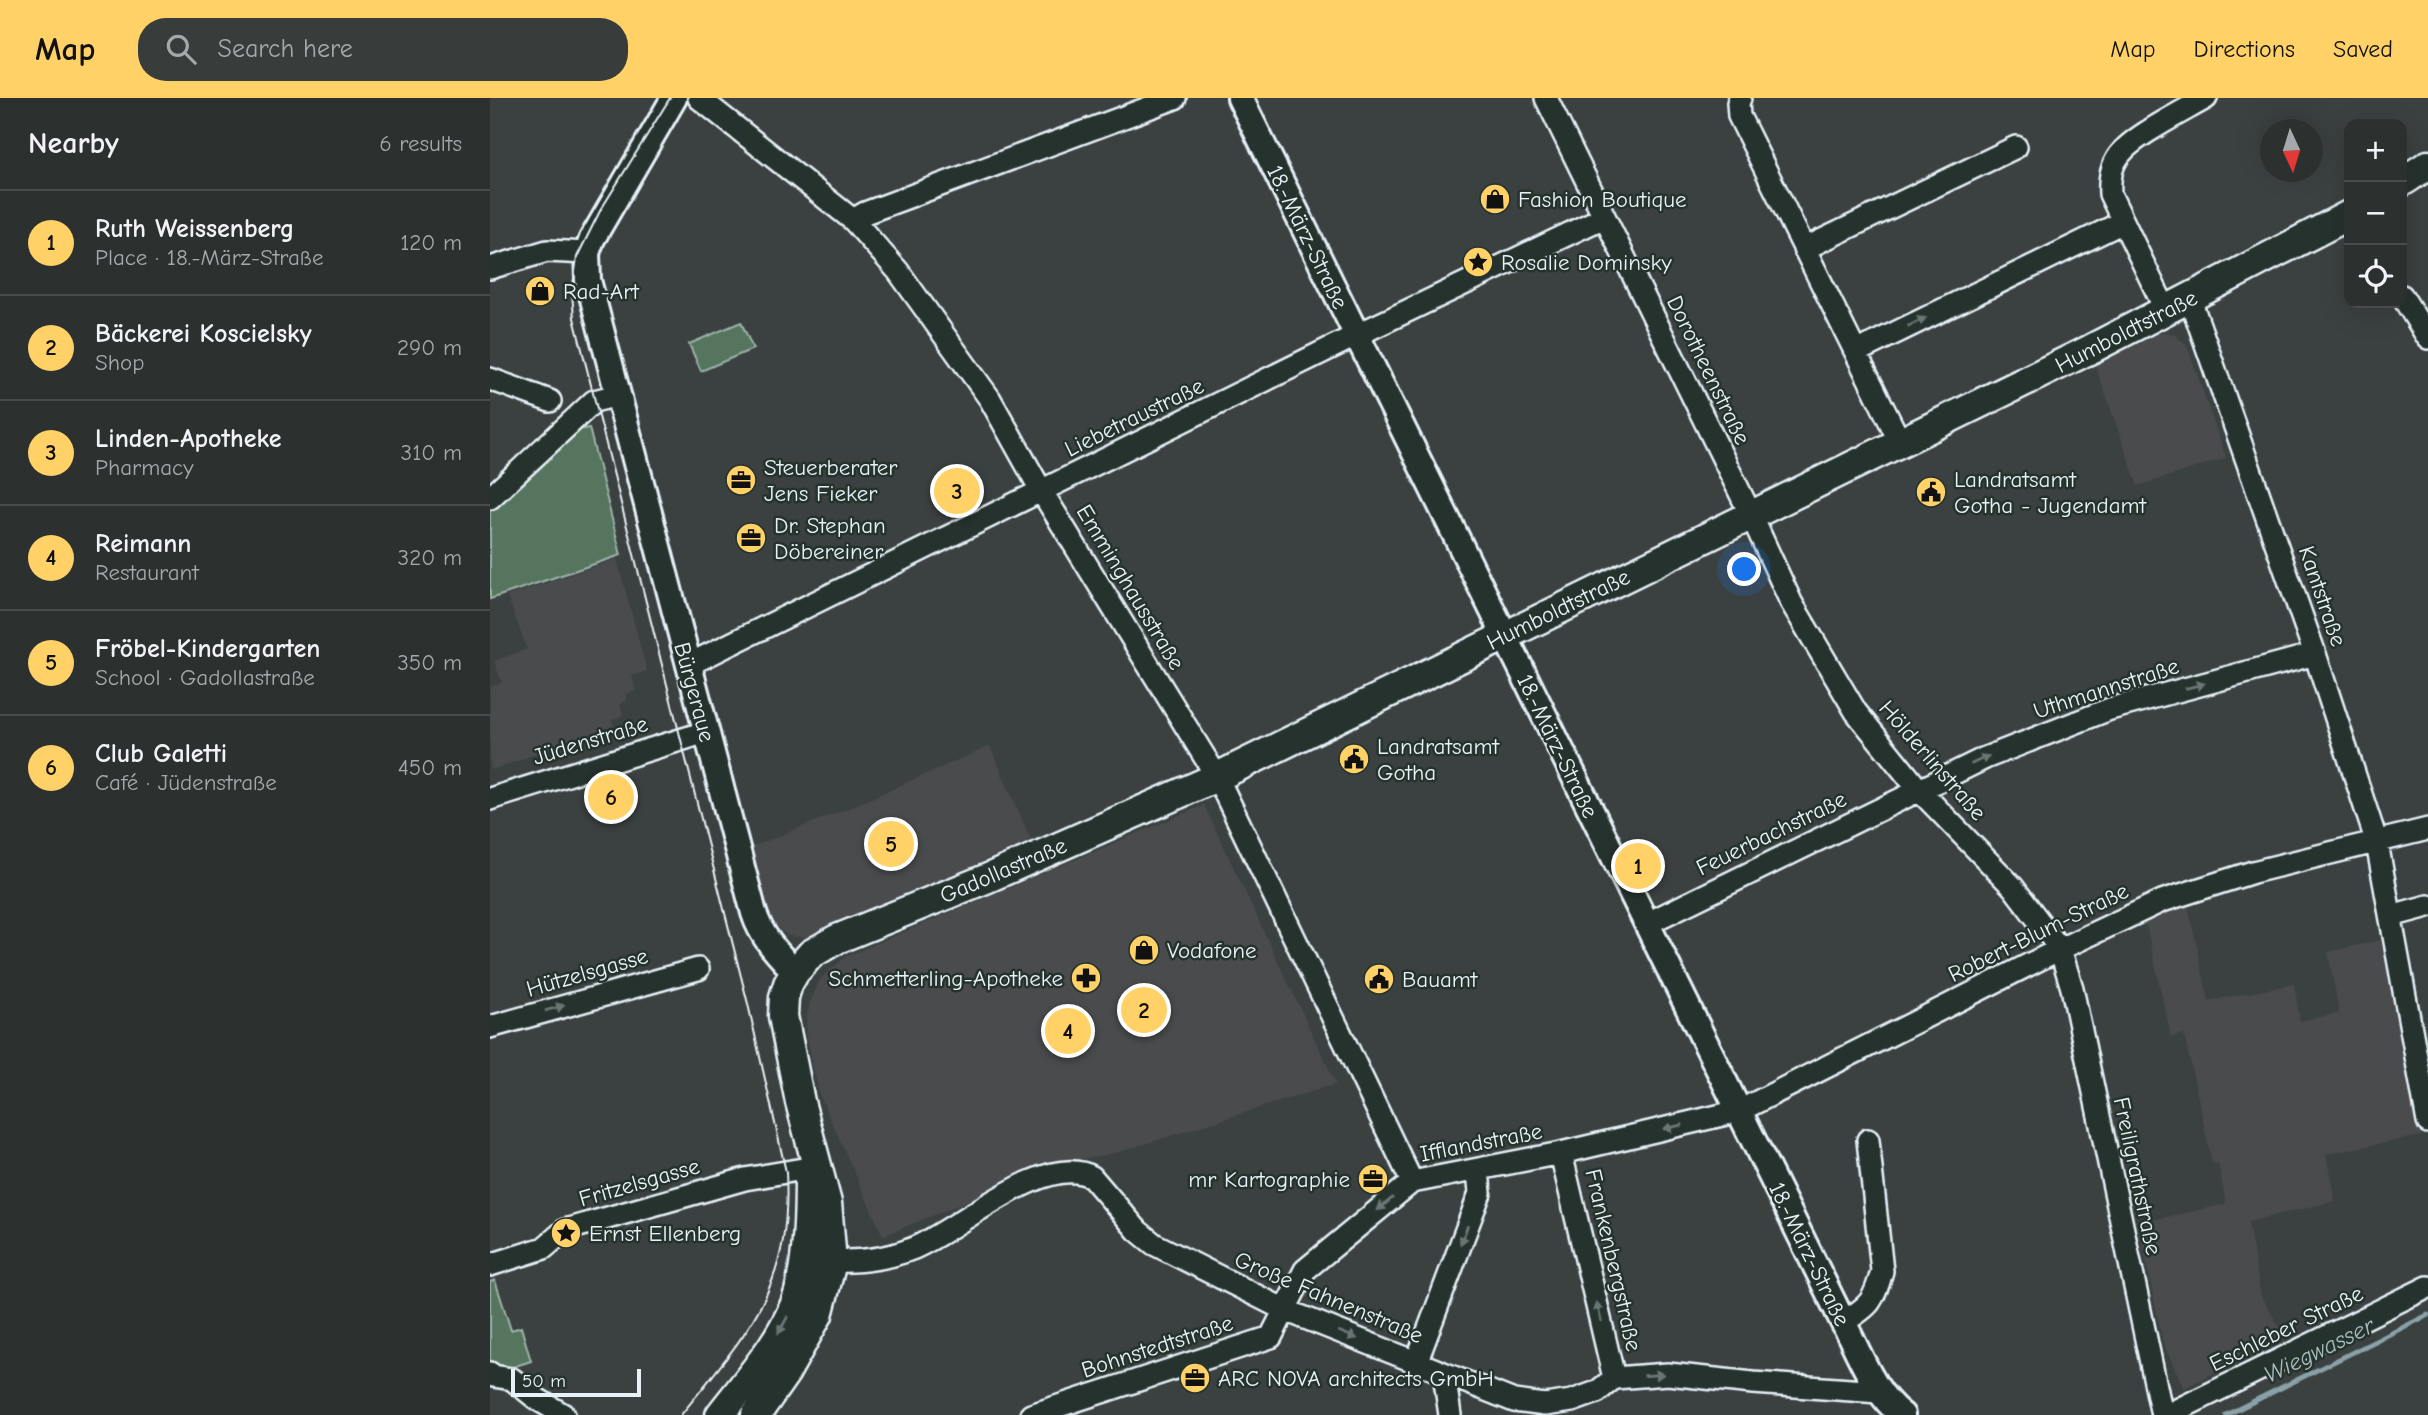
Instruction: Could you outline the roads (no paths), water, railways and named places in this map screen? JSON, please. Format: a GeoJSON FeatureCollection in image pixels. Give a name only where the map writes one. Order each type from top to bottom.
{"type":"FeatureCollection","features":[{"type":"Feature","properties":{"kind":"main road"},"geometry":{"type":"LineString","coordinates":[[2407,179],[2428,165]]}},
{"type":"Feature","properties":{"kind":"main road","name":"Humboldtstraße"},"geometry":{"type":"LineString","coordinates":[[1217,777],[2178,305],[2344,218]]}},
{"type":"Feature","properties":{"kind":"main road","name":"Gadollastraße"},"geometry":{"type":"LineString","coordinates":[[795,972],[811,954],[837,939],[988,878],[1217,777]]}},
{"type":"Feature","properties":{"kind":"main road"},"geometry":{"type":"LineString","coordinates":[[755,1415],[786,1372],[818,1315],[832,1262],[827,1203],[810,1160],[783,1016],[784,997],[795,972]]}},
{"type":"Feature","properties":{"kind":"main road"},"geometry":{"type":"LineString","coordinates":[[720,1415],[765,1355],[788,1317],[798,1293],[808,1219],[810,1160]]}},
{"type":"Feature","properties":{"kind":"street","name":"Bürgeraue"},"geometry":{"type":"LineString","coordinates":[[674,98],[601,222],[587,253],[588,280],[758,925],[771,946],[795,972]]}},
{"type":"Feature","properties":{"kind":"street","name":"Emminghausstraße"},"geometry":{"type":"LineString","coordinates":[[699,98],[853,220],[898,271],[990,399],[1042,492],[1217,777],[1412,1182]]}},
{"type":"Feature","properties":{"kind":"street"},"geometry":{"type":"LineString","coordinates":[[853,220],[865,212],[1175,98]]}},
{"type":"Feature","properties":{"kind":"street","name":"18.-März-Straße"},"geometry":{"type":"LineString","coordinates":[[1240,98],[1843,1322],[1889,1407]]}},
{"type":"Feature","properties":{"kind":"street","name":"Dorotheenstraße"},"geometry":{"type":"LineString","coordinates":[[1546,98],[1751,515]]}},
{"type":"Feature","properties":{"kind":"street"},"geometry":{"type":"LineString","coordinates":[[1740,98],[1739,116],[1900,442]]}},
{"type":"Feature","properties":{"kind":"street","name":"Kantstraße"},"geometry":{"type":"LineString","coordinates":[[2206,98],[2130,145],[2116,159],[2110,175],[2110,194],[2123,222],[2178,305],[2315,654],[2377,843],[2391,916],[2420,1032],[2428,1122]]}},
{"type":"Feature","properties":{"kind":"street"},"geometry":{"type":"LineString","coordinates":[[1804,249],[2016,147]]}},
{"type":"Feature","properties":{"kind":"street","name":"Liebetraustraße"},"geometry":{"type":"LineString","coordinates":[[688,665],[1357,335],[1604,217]]}},
{"type":"Feature","properties":{"kind":"street"},"geometry":{"type":"LineString","coordinates":[[1856,352],[2123,222]]}},
{"type":"Feature","properties":{"kind":"street"},"geometry":{"type":"LineString","coordinates":[[490,268],[547,251],[587,253]]}},
{"type":"Feature","properties":{"kind":"street"},"geometry":{"type":"LineString","coordinates":[[2407,304],[2428,338]]}},
{"type":"Feature","properties":{"kind":"street"},"geometry":{"type":"LineString","coordinates":[[490,379],[550,401]]}},
{"type":"Feature","properties":{"kind":"street"},"geometry":{"type":"LineString","coordinates":[[490,498],[594,401],[618,395]]}},
{"type":"Feature","properties":{"kind":"street","name":"Hölderlinstraße"},"geometry":{"type":"LineString","coordinates":[[1751,515],[1791,602],[1857,712],[1919,790],[2013,887],[2060,949]]}},
{"type":"Feature","properties":{"kind":"street","name":"Uthmannstraße"},"geometry":{"type":"LineString","coordinates":[[1919,790],[1985,758],[2110,709],[2315,654]]}},
{"type":"Feature","properties":{"kind":"street","name":"Jüdenstraße"},"geometry":{"type":"LineString","coordinates":[[490,799],[706,733]]}},
{"type":"Feature","properties":{"kind":"street","name":"Feuerbachstraße"},"geometry":{"type":"LineString","coordinates":[[1646,924],[1919,790]]}},
{"type":"Feature","properties":{"kind":"street","name":"Robert-Blum-Straße"},"geometry":{"type":"LineString","coordinates":[[1739,1111],[2060,949],[2162,901],[2253,872],[2428,829]]}},
{"type":"Feature","properties":{"kind":"street"},"geometry":{"type":"LineString","coordinates":[[2391,916],[2428,906]]}},
{"type":"Feature","properties":{"kind":"street","name":"Freiligrathstraße"},"geometry":{"type":"LineString","coordinates":[[2060,949],[2072,988],[2165,1415]]}},
{"type":"Feature","properties":{"kind":"street","name":"Hützelsgasse"},"geometry":{"type":"LineString","coordinates":[[490,1027],[698,969]]}},
{"type":"Feature","properties":{"kind":"street","name":"Ifflandstraße"},"geometry":{"type":"LineString","coordinates":[[1284,1310],[1304,1270],[1412,1182],[1562,1153],[1739,1111]]}},
{"type":"Feature","properties":{"kind":"street"},"geometry":{"type":"LineString","coordinates":[[1843,1322],[1866,1309],[1877,1288],[1882,1270],[1868,1140]]}},
{"type":"Feature","properties":{"kind":"street","name":"Frankenbergstraße"},"geometry":{"type":"LineString","coordinates":[[1562,1153],[1614,1378]]}},
{"type":"Feature","properties":{"kind":"street","name":"Fritzelsgasse"},"geometry":{"type":"LineString","coordinates":[[490,1265],[544,1248],[565,1230],[810,1160]]}},
{"type":"Feature","properties":{"kind":"street"},"geometry":{"type":"LineString","coordinates":[[1416,1363],[1480,1193],[1478,1170]]}},
{"type":"Feature","properties":{"kind":"street","name":"Große Fahnenstraße"},"geometry":{"type":"LineString","coordinates":[[804,1261],[871,1260],[906,1251],[938,1237],[977,1210],[1022,1186],[1056,1173],[1083,1172],[1092,1177],[1130,1223],[1154,1244],[1284,1310],[1514,1401],[1545,1405],[1572,1401],[1597,1392],[1614,1378],[1668,1374],[1754,1383],[1889,1407]]}},
{"type":"Feature","properties":{"kind":"street","name":"Eschleber Straße"},"geometry":{"type":"LineString","coordinates":[[2165,1415],[2428,1287]]}},
{"type":"Feature","properties":{"kind":"street","name":"Bohnstedtstraße"},"geometry":{"type":"LineString","coordinates":[[1031,1415],[1270,1337],[1284,1310]]}},
{"type":"Feature","properties":{"kind":"street"},"geometry":{"type":"LineString","coordinates":[[490,1373],[493,1376],[512,1379],[537,1399],[565,1415]]}},
{"type":"Feature","properties":{"kind":"street"},"geometry":{"type":"LineString","coordinates":[[1444,1374],[1450,1415]]}},
{"type":"Feature","properties":{"kind":"waterway","name":"Wiegwasser"},"geometry":{"type":"LineString","coordinates":[[2226,1415],[2428,1315]]}},
{"type":"Feature","properties":{"kind":"tram line"},"geometry":{"type":"LineString","coordinates":[[670,98],[600,211],[577,257],[572,292],[574,318],[748,1004],[786,1172],[786,1212],[782,1247],[761,1305],[746,1331],[681,1415]]}},
{"type":"Feature","properties":{"kind":"place","name":"Fashion Boutique"},"geometry":{"type":"Point","coordinates":[1495,199]}},
{"type":"Feature","properties":{"kind":"place","name":"Rosalie Dominsky"},"geometry":{"type":"Point","coordinates":[1478,262]}},
{"type":"Feature","properties":{"kind":"place","name":"Rad-Art"},"geometry":{"type":"Point","coordinates":[540,291]}},
{"type":"Feature","properties":{"kind":"place","name":"Steuerberater Jens Fieker"},"geometry":{"type":"Point","coordinates":[741,480]}},
{"type":"Feature","properties":{"kind":"place","name":"Linden-Apotheke"},"geometry":{"type":"Point","coordinates":[957,491]}},
{"type":"Feature","properties":{"kind":"place","name":"Landratsamt Gotha - Jugendamt"},"geometry":{"type":"Point","coordinates":[1931,492]}},
{"type":"Feature","properties":{"kind":"place","name":"Dr. Stephan Döbereiner"},"geometry":{"type":"Point","coordinates":[751,538]}},
{"type":"Feature","properties":{"kind":"place","name":"Landratsamt Gotha"},"geometry":{"type":"Point","coordinates":[1354,759]}},
{"type":"Feature","properties":{"kind":"place","name":"Club Galetti"},"geometry":{"type":"Point","coordinates":[611,797]}},
{"type":"Feature","properties":{"kind":"place","name":"Fröbel-Kindergarten"},"geometry":{"type":"Point","coordinates":[891,844]}},
{"type":"Feature","properties":{"kind":"place","name":"Ruth Weissenberg"},"geometry":{"type":"Point","coordinates":[1638,866]}},
{"type":"Feature","properties":{"kind":"place","name":"Vodafone"},"geometry":{"type":"Point","coordinates":[1144,950]}},
{"type":"Feature","properties":{"kind":"place","name":"Schmetterling-Apotheke"},"geometry":{"type":"Point","coordinates":[1086,978]}},
{"type":"Feature","properties":{"kind":"place","name":"Bauamt"},"geometry":{"type":"Point","coordinates":[1379,979]}},
{"type":"Feature","properties":{"kind":"place","name":"Bäckerei Koscielsky"},"geometry":{"type":"Point","coordinates":[1144,1010]}},
{"type":"Feature","properties":{"kind":"place","name":"Reimann"},"geometry":{"type":"Point","coordinates":[1068,1031]}},
{"type":"Feature","properties":{"kind":"place","name":"mr Kartographie"},"geometry":{"type":"Point","coordinates":[1373,1179]}},
{"type":"Feature","properties":{"kind":"place","name":"Ernst Ellenberg"},"geometry":{"type":"Point","coordinates":[566,1233]}},
{"type":"Feature","properties":{"kind":"place","name":"ARC NOVA architects GmbH"},"geometry":{"type":"Point","coordinates":[1195,1378]}}]}
